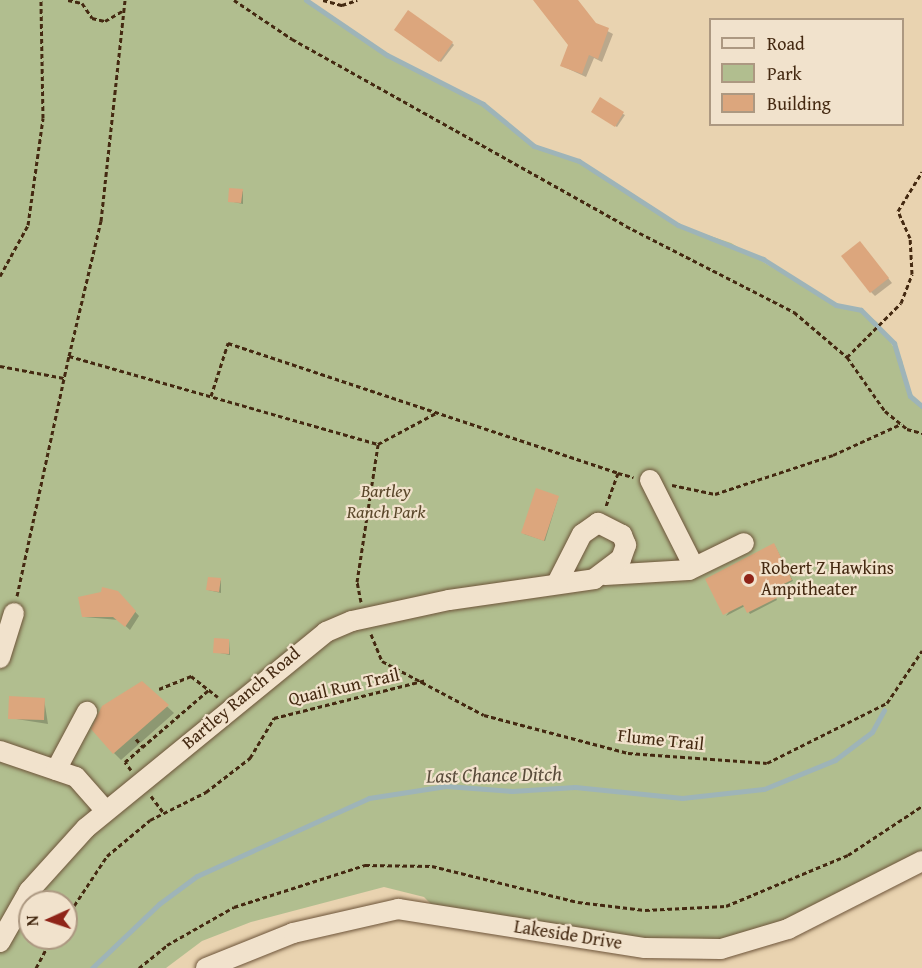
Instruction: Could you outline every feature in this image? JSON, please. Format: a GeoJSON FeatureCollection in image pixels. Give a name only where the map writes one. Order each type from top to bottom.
{"type":"FeatureCollection","features":[{"type":"Feature","properties":{"kind":"street"},"geometry":{"type":"LineString","coordinates":[[650,480],[694,567],[744,543]]}},
{"type":"Feature","properties":{"kind":"street"},"geometry":{"type":"LineString","coordinates":[[557,583],[573,544],[598,523],[616,528],[626,545],[605,575]]}},
{"type":"Feature","properties":{"kind":"street","name":"Bartley Ranch Road"},"geometry":{"type":"LineString","coordinates":[[0,942],[58,854],[228,707],[308,643],[364,618],[605,575],[694,567]]}},
{"type":"Feature","properties":{"kind":"street"},"geometry":{"type":"LineString","coordinates":[[0,658],[15,613]]}},
{"type":"Feature","properties":{"kind":"street"},"geometry":{"type":"LineString","coordinates":[[56,770],[87,712]]}},
{"type":"Feature","properties":{"kind":"street"},"geometry":{"type":"LineString","coordinates":[[0,752],[76,777],[106,811]]}},
{"type":"Feature","properties":{"kind":"street","name":"Lakeside Drive"},"geometry":{"type":"LineString","coordinates":[[206,968],[293,933],[398,909],[645,948],[721,949],[788,929],[922,861]]}},
{"type":"Feature","properties":{"kind":"path"},"geometry":{"type":"LineString","coordinates":[[0,276],[28,225],[43,118],[41,0]]}},
{"type":"Feature","properties":{"kind":"path"},"geometry":{"type":"LineString","coordinates":[[68,0],[82,3],[98,20],[122,11]]}},
{"type":"Feature","properties":{"kind":"path"},"geometry":{"type":"LineString","coordinates":[[15,613],[64,378],[101,221],[125,0]]}},
{"type":"Feature","properties":{"kind":"path"},"geometry":{"type":"LineString","coordinates":[[234,0],[292,39],[626,226],[794,312],[847,357],[901,424],[922,433]]}},
{"type":"Feature","properties":{"kind":"path"},"geometry":{"type":"LineString","coordinates":[[323,0],[342,5],[357,0]]}},
{"type":"Feature","properties":{"kind":"path"},"geometry":{"type":"LineString","coordinates":[[847,357],[871,336],[901,303],[912,274],[910,238],[898,211],[922,172]]}},
{"type":"Feature","properties":{"kind":"path"},"geometry":{"type":"LineString","coordinates":[[211,397],[228,343],[618,473],[715,494],[833,455],[901,424]]}},
{"type":"Feature","properties":{"kind":"path"},"geometry":{"type":"LineString","coordinates":[[69,356],[378,444],[436,413]]}},
{"type":"Feature","properties":{"kind":"path"},"geometry":{"type":"LineString","coordinates":[[0,366],[64,378]]}},
{"type":"Feature","properties":{"kind":"path","name":"Flume Trail"},"geometry":{"type":"LineString","coordinates":[[378,444],[357,582],[364,618],[382,661],[426,680],[484,715],[628,753],[767,763],[887,703],[922,651]]}},
{"type":"Feature","properties":{"kind":"path"},"geometry":{"type":"LineString","coordinates":[[598,523],[618,473]]}},
{"type":"Feature","properties":{"kind":"path"},"geometry":{"type":"LineString","coordinates":[[159,689],[191,676],[210,689],[228,707]]}},
{"type":"Feature","properties":{"kind":"path","name":"Quail Run Trail"},"geometry":{"type":"LineString","coordinates":[[78,900],[107,856],[150,820],[207,792],[250,758],[274,718],[426,680]]}},
{"type":"Feature","properties":{"kind":"path"},"geometry":{"type":"LineString","coordinates":[[140,782],[125,762],[210,689]]}},
{"type":"Feature","properties":{"kind":"path"},"geometry":{"type":"LineString","coordinates":[[136,739],[143,747]]}},
{"type":"Feature","properties":{"kind":"path"},"geometry":{"type":"LineString","coordinates":[[139,968],[225,911],[364,865],[432,866],[578,902],[645,910],[726,906],[848,855],[922,806]]}},
{"type":"Feature","properties":{"kind":"path"},"geometry":{"type":"LineString","coordinates":[[36,968],[46,950]]}},
{"type":"Feature","properties":{"kind":"green space","name":"Bartley Ranch Park"},"geometry":{"type":"Polygon","coordinates":[[[0,0],[306,0],[387,55],[483,104],[534,146],[579,161],[678,225],[731,243],[836,305],[861,310],[877,322],[902,360],[910,396],[922,406],[922,858],[812,916],[707,948],[435,908],[424,897],[384,887],[251,922],[202,941],[166,968],[0,968],[0,0]]]}},
{"type":"Feature","properties":{"kind":"building"},"geometry":{"type":"Polygon","coordinates":[[[533,0],[578,0],[596,23],[609,28],[598,59],[589,55],[582,74],[560,66],[568,45],[533,0]]]}},
{"type":"Feature","properties":{"kind":"building"},"geometry":{"type":"Polygon","coordinates":[[[408,10],[453,42],[439,62],[394,30],[408,10]]]}},
{"type":"Feature","properties":{"kind":"building"},"geometry":{"type":"Polygon","coordinates":[[[600,97],[624,112],[615,127],[591,112],[600,97]]]}},
{"type":"Feature","properties":{"kind":"building"},"geometry":{"type":"Polygon","coordinates":[[[229,188],[243,189],[241,203],[228,202],[229,188]]]}},
{"type":"Feature","properties":{"kind":"building"},"geometry":{"type":"Polygon","coordinates":[[[860,241],[889,278],[870,293],[841,256],[860,241]]]}},
{"type":"Feature","properties":{"kind":"building"},"geometry":{"type":"Polygon","coordinates":[[[536,488],[559,496],[544,541],[521,533],[536,488]]]}},
{"type":"Feature","properties":{"kind":"building","name":"Robert Z Hawkins Ampitheater"},"geometry":{"type":"Polygon","coordinates":[[[774,543],[792,580],[773,589],[777,598],[747,613],[743,605],[723,615],[705,579],[774,543]]]}},
{"type":"Feature","properties":{"kind":"building"},"geometry":{"type":"Polygon","coordinates":[[[208,577],[221,578],[219,592],[206,590],[208,577]]]}},
{"type":"Feature","properties":{"kind":"building"},"geometry":{"type":"Polygon","coordinates":[[[102,587],[118,591],[136,611],[125,627],[113,617],[82,617],[78,597],[101,592],[102,587]]]}},
{"type":"Feature","properties":{"kind":"building"},"geometry":{"type":"Polygon","coordinates":[[[214,638],[229,639],[229,654],[213,653],[214,638]]]}},
{"type":"Feature","properties":{"kind":"building"},"geometry":{"type":"Polygon","coordinates":[[[142,681],[169,705],[113,754],[91,729],[102,706],[142,681]]]}},
{"type":"Feature","properties":{"kind":"building"},"geometry":{"type":"Polygon","coordinates":[[[9,696],[45,698],[44,720],[8,719],[9,696]]]}},
{"type":"Feature","properties":{"kind":"waterway"},"geometry":{"type":"LineString","coordinates":[[306,0],[387,55],[483,104],[534,146],[579,161],[678,225],[763,259],[836,305],[861,310],[894,343],[910,396],[922,406]]}},
{"type":"Feature","properties":{"kind":"waterway","name":"Last Chance Ditch"},"geometry":{"type":"LineString","coordinates":[[92,968],[159,904],[197,876],[369,798],[446,786],[512,791],[575,787],[682,798],[764,789],[835,760],[872,732],[884,710]]}},
{"type":"Feature","properties":{"kind":"place","name":"Robert Z Hawkins Ampitheater"},"geometry":{"type":"Point","coordinates":[749,579]}}]}
